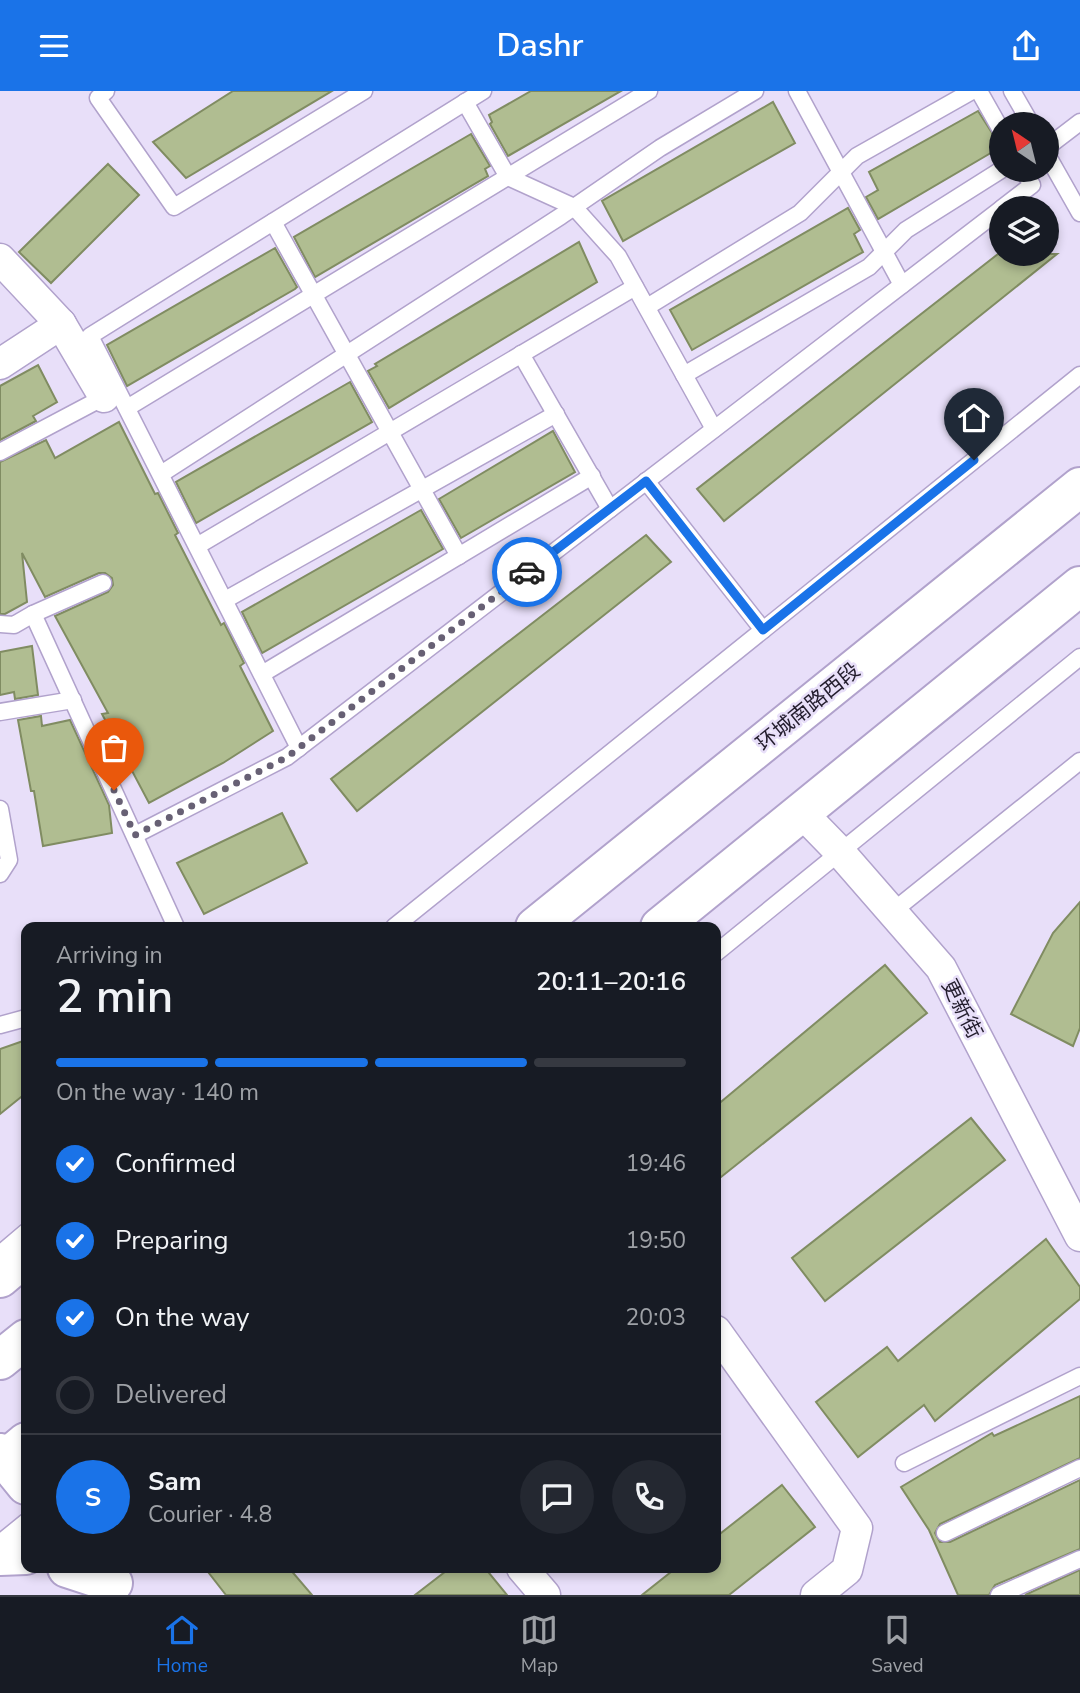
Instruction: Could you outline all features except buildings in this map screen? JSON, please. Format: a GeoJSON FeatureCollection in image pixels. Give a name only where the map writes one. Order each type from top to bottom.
{"type":"FeatureCollection","features":[{"type":"Feature","properties":{"kind":"main road","name":"环城南路西段"},"geometry":{"type":"LineString","coordinates":[[541,922],[1080,487]]}},
{"type":"Feature","properties":{"kind":"main road"},"geometry":{"type":"LineString","coordinates":[[666,922],[1080,586]]}},
{"type":"Feature","properties":{"kind":"main road"},"geometry":{"type":"LineString","coordinates":[[0,1278],[21,1260]]}},
{"type":"Feature","properties":{"kind":"main road"},"geometry":{"type":"LineString","coordinates":[[0,1360],[21,1343]]}},
{"type":"Feature","properties":{"kind":"main road"},"geometry":{"type":"LineString","coordinates":[[0,1556],[21,1555]]}},
{"type":"Feature","properties":{"kind":"main road"},"geometry":{"type":"LineString","coordinates":[[83,1573],[112,1582]]}},
{"type":"Feature","properties":{"kind":"street"},"geometry":{"type":"LineString","coordinates":[[5,274],[61,324],[116,403]]}},
{"type":"Feature","properties":{"kind":"street"},"geometry":{"type":"LineString","coordinates":[[0,364],[61,324]]}},
{"type":"Feature","properties":{"kind":"street","name":"更新街"},"geometry":{"type":"LineString","coordinates":[[801,813],[839,851],[941,968],[1080,1236]]}},
{"type":"Feature","properties":{"kind":"street"},"geometry":{"type":"LineString","coordinates":[[721,1338],[857,1528],[847,1570],[816,1595]]}},
{"type":"Feature","properties":{"kind":"street"},"geometry":{"type":"LineString","coordinates":[[526,1573],[545,1595]]}},
{"type":"Feature","properties":{"kind":"lane"},"geometry":{"type":"LineString","coordinates":[[106,91],[98,97],[174,207],[363,91]]}},
{"type":"Feature","properties":{"kind":"lane"},"geometry":{"type":"LineString","coordinates":[[299,748],[160,474],[116,403],[90,336],[483,91]]}},
{"type":"Feature","properties":{"kind":"lane"},"geometry":{"type":"LineString","coordinates":[[0,452],[116,403],[314,295],[649,91]]}},
{"type":"Feature","properties":{"kind":"lane"},"geometry":{"type":"LineString","coordinates":[[797,91],[902,285]]}},
{"type":"Feature","properties":{"kind":"lane"},"geometry":{"type":"LineString","coordinates":[[647,307],[800,213],[858,156],[972,91]]}},
{"type":"Feature","properties":{"kind":"lane"},"geometry":{"type":"LineString","coordinates":[[979,91],[991,112]]}},
{"type":"Feature","properties":{"kind":"lane"},"geometry":{"type":"LineString","coordinates":[[1012,91],[1024,112]]}},
{"type":"Feature","properties":{"kind":"lane"},"geometry":{"type":"LineString","coordinates":[[160,474],[574,207],[745,93]]}},
{"type":"Feature","properties":{"kind":"lane"},"geometry":{"type":"LineString","coordinates":[[465,102],[508,177],[574,207],[618,255],[714,429]]}},
{"type":"Feature","properties":{"kind":"lane"},"geometry":{"type":"LineString","coordinates":[[1059,140],[1080,122]]}},
{"type":"Feature","properties":{"kind":"lane"},"geometry":{"type":"LineString","coordinates":[[1059,175],[1080,213]]}},
{"type":"Feature","properties":{"kind":"lane"},"geometry":{"type":"LineString","coordinates":[[684,376],[869,267],[906,230],[989,178]]}},
{"type":"Feature","properties":{"kind":"lane"},"geometry":{"type":"LineString","coordinates":[[1018,196],[1032,185],[1030,182]]}},
{"type":"Feature","properties":{"kind":"lane"},"geometry":{"type":"LineString","coordinates":[[135,835],[287,757],[989,219]]}},
{"type":"Feature","properties":{"kind":"lane"},"geometry":{"type":"LineString","coordinates":[[273,222],[459,556]]}},
{"type":"Feature","properties":{"kind":"lane"},"geometry":{"type":"LineString","coordinates":[[197,546],[635,287]]}},
{"type":"Feature","properties":{"kind":"lane"},"geometry":{"type":"LineString","coordinates":[[521,354],[610,509]]}},
{"type":"Feature","properties":{"kind":"lane"},"geometry":{"type":"LineString","coordinates":[[400,922],[1080,375]]}},
{"type":"Feature","properties":{"kind":"lane"},"geometry":{"type":"LineString","coordinates":[[225,600],[556,414]]}},
{"type":"Feature","properties":{"kind":"lane"},"geometry":{"type":"LineString","coordinates":[[261,674],[592,476]]}},
{"type":"Feature","properties":{"kind":"lane"},"geometry":{"type":"LineString","coordinates":[[646,481],[763,630]]}},
{"type":"Feature","properties":{"kind":"lane"},"geometry":{"type":"LineString","coordinates":[[0,624],[15,625],[33,614],[103,583]]}},
{"type":"Feature","properties":{"kind":"lane"},"geometry":{"type":"LineString","coordinates":[[33,614],[174,922]]}},
{"type":"Feature","properties":{"kind":"lane"},"geometry":{"type":"LineString","coordinates":[[721,949],[1080,657]]}},
{"type":"Feature","properties":{"kind":"lane"},"geometry":{"type":"LineString","coordinates":[[0,712],[73,700]]}},
{"type":"Feature","properties":{"kind":"lane"},"geometry":{"type":"LineString","coordinates":[[892,912],[1080,761]]}},
{"type":"Feature","properties":{"kind":"lane"},"geometry":{"type":"LineString","coordinates":[[0,809],[9,860],[0,874]]}},
{"type":"Feature","properties":{"kind":"lane"},"geometry":{"type":"LineString","coordinates":[[0,1025],[21,1019]]}},
{"type":"Feature","properties":{"kind":"lane"},"geometry":{"type":"LineString","coordinates":[[0,1254],[21,1236]]}},
{"type":"Feature","properties":{"kind":"lane"},"geometry":{"type":"LineString","coordinates":[[904,1463],[1080,1376]]}},
{"type":"Feature","properties":{"kind":"lane"},"geometry":{"type":"LineString","coordinates":[[946,1534],[1080,1468]]}},
{"type":"Feature","properties":{"kind":"lane"},"geometry":{"type":"LineString","coordinates":[[0,1543],[21,1526]]}},
{"type":"Feature","properties":{"kind":"lane"},"geometry":{"type":"LineString","coordinates":[[999,1595],[1080,1559]]}},
{"type":"Feature","properties":{"kind":"way so far"},"geometry":{"type":"LineString","coordinates":[[114,790],[135,835],[287,757],[527,572]]}},
{"type":"Feature","properties":{"kind":"route"},"geometry":{"type":"LineString","coordinates":[[527,572],[646,481],[763,630],[974,460]]}}]}
